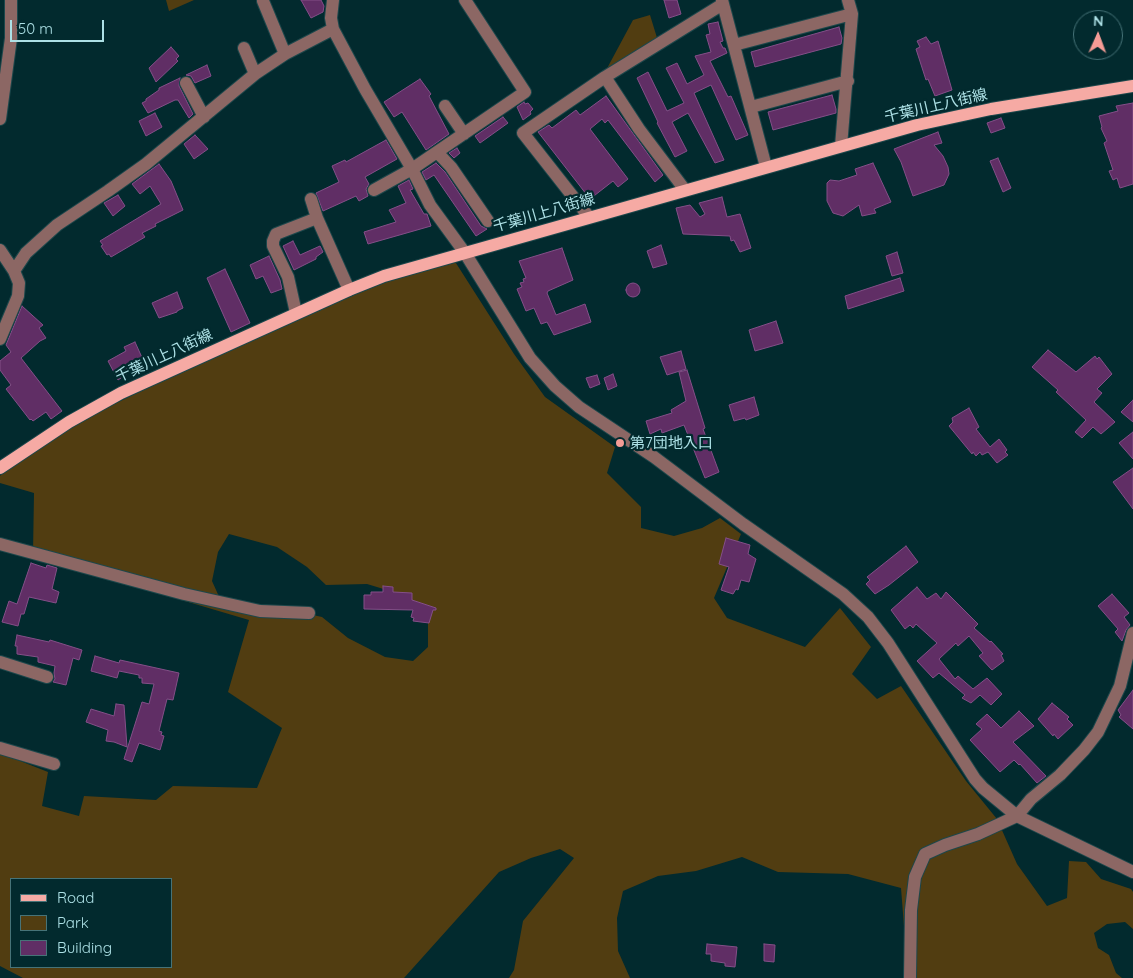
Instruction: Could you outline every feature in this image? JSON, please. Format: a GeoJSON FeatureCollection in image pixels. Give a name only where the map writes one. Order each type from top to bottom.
{"type":"FeatureCollection","features":[{"type":"Feature","properties":{"kind":"main road","name":"千葉川上八街線"},"geometry":{"type":"LineString","coordinates":[[0,468],[69,422],[121,393],[296,313],[384,276],[841,146],[956,116],[1133,86]]}},
{"type":"Feature","properties":{"kind":"street"},"geometry":{"type":"LineString","coordinates":[[0,119],[11,38],[11,0]]}},
{"type":"Feature","properties":{"kind":"street"},"geometry":{"type":"LineString","coordinates":[[263,0],[285,54]]}},
{"type":"Feature","properties":{"kind":"street"},"geometry":{"type":"LineString","coordinates":[[333,0],[331,18],[334,29],[365,89],[412,169],[430,205],[465,253],[530,358],[555,386],[579,407],[654,457],[743,524],[843,594],[868,617],[888,643],[975,779],[983,788],[1017,816],[1133,872]]}},
{"type":"Feature","properties":{"kind":"street"},"geometry":{"type":"LineString","coordinates":[[374,190],[383,176],[412,169],[524,92],[465,0]]}},
{"type":"Feature","properties":{"kind":"street"},"geometry":{"type":"LineString","coordinates":[[841,146],[848,81],[852,14],[848,0]]}},
{"type":"Feature","properties":{"kind":"street"},"geometry":{"type":"LineString","coordinates":[[589,217],[523,133],[604,77],[723,2],[766,167]]}},
{"type":"Feature","properties":{"kind":"street"},"geometry":{"type":"LineString","coordinates":[[734,45],[852,14]]}},
{"type":"Feature","properties":{"kind":"street"},"geometry":{"type":"LineString","coordinates":[[14,271],[26,253],[57,225],[116,186],[255,74],[285,54],[334,29]]}},
{"type":"Feature","properties":{"kind":"street"},"geometry":{"type":"LineString","coordinates":[[244,48],[255,74]]}},
{"type":"Feature","properties":{"kind":"street"},"geometry":{"type":"LineString","coordinates":[[604,77],[639,129],[685,190]]}},
{"type":"Feature","properties":{"kind":"street"},"geometry":{"type":"LineString","coordinates":[[751,107],[848,81]]}},
{"type":"Feature","properties":{"kind":"street"},"geometry":{"type":"LineString","coordinates":[[186,83],[204,117]]}},
{"type":"Feature","properties":{"kind":"street"},"geometry":{"type":"LineString","coordinates":[[445,106],[464,134]]}},
{"type":"Feature","properties":{"kind":"street"},"geometry":{"type":"LineString","coordinates":[[437,152],[451,167],[488,221]]}},
{"type":"Feature","properties":{"kind":"street"},"geometry":{"type":"LineString","coordinates":[[311,198],[317,218],[349,290]]}},
{"type":"Feature","properties":{"kind":"street"},"geometry":{"type":"LineString","coordinates":[[296,313],[288,278],[273,246],[273,241],[276,234],[317,218]]}},
{"type":"Feature","properties":{"kind":"street"},"geometry":{"type":"LineString","coordinates":[[0,250],[19,282],[18,296],[0,339]]}},
{"type":"Feature","properties":{"kind":"street"},"geometry":{"type":"LineString","coordinates":[[0,544],[184,594],[260,611],[309,613]]}},
{"type":"Feature","properties":{"kind":"street"},"geometry":{"type":"LineString","coordinates":[[910,978],[911,910],[915,876],[926,854],[944,845],[978,834],[1017,816],[1030,799],[1060,775],[1084,750],[1098,732],[1120,686],[1133,633]]}},
{"type":"Feature","properties":{"kind":"street"},"geometry":{"type":"LineString","coordinates":[[0,662],[47,677]]}},
{"type":"Feature","properties":{"kind":"street"},"geometry":{"type":"LineString","coordinates":[[0,748],[54,764]]}},
{"type":"Feature","properties":{"kind":"green space"},"geometry":{"type":"Polygon","coordinates":[[[166,0],[194,0],[169,11],[166,0]]]}},
{"type":"Feature","properties":{"kind":"green space"},"geometry":{"type":"Polygon","coordinates":[[[650,15],[658,41],[604,74],[633,20],[650,15]]]}},
{"type":"Feature","properties":{"kind":"green space"},"geometry":{"type":"Polygon","coordinates":[[[454,260],[514,354],[545,397],[615,447],[607,473],[641,507],[641,528],[674,536],[702,528],[720,518],[741,534],[714,598],[727,618],[805,647],[840,608],[871,647],[852,674],[877,699],[901,686],[966,781],[997,819],[1017,864],[1047,906],[1067,898],[1069,861],[1086,862],[1101,879],[1131,889],[1133,892],[1133,929],[1125,922],[1107,924],[1094,933],[1098,948],[1109,955],[1116,973],[1122,978],[908,978],[901,888],[848,874],[778,872],[742,857],[696,871],[658,876],[623,891],[617,918],[618,951],[630,978],[509,978],[514,970],[523,921],[574,858],[560,849],[531,858],[499,872],[404,978],[23,978],[0,966],[0,753],[48,772],[42,806],[79,816],[84,796],[156,800],[173,786],[257,788],[282,728],[228,692],[249,620],[97,575],[33,553],[34,493],[0,483],[0,476],[6,468],[78,422],[149,387],[372,285],[454,260]],[[229,534],[218,552],[212,581],[221,601],[295,611],[322,617],[348,638],[385,657],[413,661],[428,647],[428,622],[400,594],[367,584],[326,585],[307,567],[277,547],[229,534]]]}},
{"type":"Feature","properties":{"kind":"building"},"geometry":{"type":"Polygon","coordinates":[[[301,0],[321,0],[324,6],[323,12],[311,18],[301,0]]]}},
{"type":"Feature","properties":{"kind":"building"},"geometry":{"type":"Polygon","coordinates":[[[664,0],[677,0],[681,14],[669,18],[664,0]]]}},
{"type":"Feature","properties":{"kind":"building"},"geometry":{"type":"Polygon","coordinates":[[[718,22],[723,41],[720,42],[727,53],[710,61],[728,97],[731,96],[748,135],[736,140],[711,85],[694,93],[724,160],[715,163],[688,113],[672,122],[687,151],[675,157],[637,78],[648,72],[667,111],[684,103],[666,68],[677,63],[687,84],[704,75],[695,56],[711,52],[706,35],[710,34],[708,24],[718,22]]]}},
{"type":"Feature","properties":{"kind":"building"},"geometry":{"type":"Polygon","coordinates":[[[839,27],[842,38],[841,44],[755,67],[751,52],[839,27]]]}},
{"type":"Feature","properties":{"kind":"building"},"geometry":{"type":"Polygon","coordinates":[[[926,37],[931,44],[938,41],[952,90],[935,96],[928,79],[926,80],[916,49],[920,47],[917,41],[926,37]]]}},
{"type":"Feature","properties":{"kind":"building"},"geometry":{"type":"Polygon","coordinates":[[[171,47],[179,56],[176,59],[178,61],[156,82],[149,68],[171,47]]]}},
{"type":"Feature","properties":{"kind":"building"},"geometry":{"type":"Polygon","coordinates":[[[207,65],[211,76],[195,83],[191,76],[186,75],[207,65]]]}},
{"type":"Feature","properties":{"kind":"building"},"geometry":{"type":"Polygon","coordinates":[[[180,78],[179,86],[193,114],[189,118],[178,100],[148,113],[142,103],[159,88],[180,78]]]}},
{"type":"Feature","properties":{"kind":"building"},"geometry":{"type":"Polygon","coordinates":[[[420,79],[431,94],[429,96],[449,134],[426,150],[402,112],[394,117],[384,102],[420,79]]]}},
{"type":"Feature","properties":{"kind":"building"},"geometry":{"type":"Polygon","coordinates":[[[832,95],[836,113],[773,130],[768,112],[832,95]]]}},
{"type":"Feature","properties":{"kind":"building"},"geometry":{"type":"Polygon","coordinates":[[[606,96],[663,175],[655,182],[608,120],[605,123],[602,119],[590,129],[628,179],[618,187],[613,181],[590,199],[538,132],[549,125],[552,128],[576,110],[580,115],[606,96]]]}},
{"type":"Feature","properties":{"kind":"building"},"geometry":{"type":"Polygon","coordinates":[[[524,102],[525,104],[528,103],[533,109],[530,112],[531,114],[523,120],[517,107],[524,102]]]}},
{"type":"Feature","properties":{"kind":"building"},"geometry":{"type":"Polygon","coordinates":[[[1133,103],[1133,184],[1120,188],[1117,178],[1113,180],[1109,171],[1113,170],[1104,143],[1107,141],[1101,128],[1099,116],[1118,111],[1116,106],[1133,103]]]}},
{"type":"Feature","properties":{"kind":"building"},"geometry":{"type":"Polygon","coordinates":[[[155,113],[162,127],[146,136],[139,121],[155,113]]]}},
{"type":"Feature","properties":{"kind":"building"},"geometry":{"type":"Polygon","coordinates":[[[503,117],[508,123],[480,143],[475,136],[503,117]]]}},
{"type":"Feature","properties":{"kind":"building"},"geometry":{"type":"Polygon","coordinates":[[[1001,118],[1005,128],[991,133],[987,123],[1001,118]]]}},
{"type":"Feature","properties":{"kind":"building"},"geometry":{"type":"Polygon","coordinates":[[[938,132],[942,143],[934,145],[943,156],[949,174],[944,185],[913,196],[901,162],[894,149],[938,132]]]}},
{"type":"Feature","properties":{"kind":"building"},"geometry":{"type":"Polygon","coordinates":[[[195,135],[208,149],[194,159],[184,144],[195,135]]]}},
{"type":"Feature","properties":{"kind":"building"},"geometry":{"type":"Polygon","coordinates":[[[386,140],[397,159],[365,177],[369,184],[366,189],[368,196],[359,201],[356,196],[323,211],[316,193],[339,182],[332,166],[345,160],[346,162],[386,140]]]}},
{"type":"Feature","properties":{"kind":"building"},"geometry":{"type":"Polygon","coordinates":[[[457,148],[460,153],[454,158],[449,153],[457,148]]]}},
{"type":"Feature","properties":{"kind":"building"},"geometry":{"type":"Polygon","coordinates":[[[998,158],[1011,188],[1003,192],[990,161],[998,158]]]}},
{"type":"Feature","properties":{"kind":"building"},"geometry":{"type":"Polygon","coordinates":[[[436,163],[445,172],[481,226],[487,229],[476,236],[434,175],[426,180],[422,172],[436,163]]]}},
{"type":"Feature","properties":{"kind":"building"},"geometry":{"type":"Polygon","coordinates":[[[873,163],[891,202],[874,209],[876,213],[862,216],[859,205],[843,216],[833,213],[827,201],[827,183],[830,180],[839,181],[857,175],[855,169],[873,163]]]}},
{"type":"Feature","properties":{"kind":"building"},"geometry":{"type":"Polygon","coordinates":[[[159,164],[171,181],[183,210],[142,233],[145,237],[111,257],[109,254],[107,255],[100,241],[161,204],[150,186],[140,194],[132,184],[159,164]]]}},
{"type":"Feature","properties":{"kind":"building"},"geometry":{"type":"Polygon","coordinates":[[[409,180],[413,189],[410,190],[424,214],[427,214],[431,226],[368,244],[364,232],[396,222],[389,210],[406,203],[398,186],[409,180]]]}},
{"type":"Feature","properties":{"kind":"building"},"geometry":{"type":"Polygon","coordinates":[[[118,195],[125,206],[113,216],[104,203],[118,195]]]}},
{"type":"Feature","properties":{"kind":"building"},"geometry":{"type":"Polygon","coordinates":[[[722,197],[727,217],[740,214],[751,248],[740,252],[734,240],[731,241],[730,236],[683,234],[676,208],[690,205],[700,217],[705,214],[699,203],[722,197]]]}},
{"type":"Feature","properties":{"kind":"building"},"geometry":{"type":"Polygon","coordinates":[[[293,241],[300,255],[320,246],[323,252],[316,259],[294,270],[283,246],[293,241]]]}},
{"type":"Feature","properties":{"kind":"building"},"geometry":{"type":"Polygon","coordinates":[[[661,245],[667,264],[653,268],[647,251],[661,245]]]}},
{"type":"Feature","properties":{"kind":"building"},"geometry":{"type":"Polygon","coordinates":[[[562,248],[573,280],[547,293],[556,315],[585,304],[591,322],[554,335],[547,322],[541,324],[534,308],[526,311],[517,289],[522,287],[520,283],[524,282],[523,279],[526,278],[519,261],[562,248]]]}},
{"type":"Feature","properties":{"kind":"building"},"geometry":{"type":"Polygon","coordinates":[[[897,252],[903,273],[892,276],[886,256],[897,252]]]}},
{"type":"Feature","properties":{"kind":"building"},"geometry":{"type":"Polygon","coordinates":[[[269,256],[282,289],[271,293],[263,276],[256,279],[250,265],[269,256]]]}},
{"type":"Feature","properties":{"kind":"building"},"geometry":{"type":"Polygon","coordinates":[[[225,269],[250,323],[231,332],[207,278],[225,269]]]}},
{"type":"Feature","properties":{"kind":"building"},"geometry":{"type":"Polygon","coordinates":[[[900,278],[904,291],[848,309],[845,296],[900,278]]]}},
{"type":"Feature","properties":{"kind":"building"},"geometry":{"type":"Polygon","coordinates":[[[630,283],[636,283],[640,290],[636,297],[630,297],[626,293],[626,287],[630,283]]]}},
{"type":"Feature","properties":{"kind":"building"},"geometry":{"type":"Polygon","coordinates":[[[177,292],[183,308],[159,318],[152,303],[177,292]]]}},
{"type":"Feature","properties":{"kind":"building"},"geometry":{"type":"Polygon","coordinates":[[[22,306],[43,325],[39,328],[46,338],[21,358],[62,411],[51,419],[46,412],[33,421],[30,420],[6,389],[11,385],[0,370],[0,361],[11,352],[6,345],[22,306]]]}},
{"type":"Feature","properties":{"kind":"building"},"geometry":{"type":"Polygon","coordinates":[[[776,321],[783,343],[755,351],[749,330],[776,321]]]}},
{"type":"Feature","properties":{"kind":"building"},"geometry":{"type":"Polygon","coordinates":[[[135,342],[144,362],[126,369],[128,373],[118,380],[108,361],[126,351],[124,347],[135,342]]]}},
{"type":"Feature","properties":{"kind":"building"},"geometry":{"type":"Polygon","coordinates":[[[1048,350],[1076,372],[1095,356],[1097,359],[1099,357],[1112,374],[1097,389],[1102,393],[1094,402],[1115,422],[1101,434],[1093,427],[1082,438],[1075,432],[1086,420],[1056,392],[1058,390],[1032,367],[1048,350]]]}},
{"type":"Feature","properties":{"kind":"building"},"geometry":{"type":"Polygon","coordinates":[[[681,351],[686,369],[667,375],[660,357],[681,351]]]}},
{"type":"Feature","properties":{"kind":"building"},"geometry":{"type":"Polygon","coordinates":[[[687,370],[705,428],[703,429],[719,472],[705,478],[684,425],[662,433],[661,429],[650,434],[646,421],[672,413],[671,410],[686,401],[679,372],[687,370]]]}},
{"type":"Feature","properties":{"kind":"building"},"geometry":{"type":"Polygon","coordinates":[[[613,374],[617,386],[608,390],[604,378],[613,374]]]}},
{"type":"Feature","properties":{"kind":"building"},"geometry":{"type":"Polygon","coordinates":[[[597,375],[600,384],[590,388],[586,378],[597,375]]]}},
{"type":"Feature","properties":{"kind":"building"},"geometry":{"type":"Polygon","coordinates":[[[754,397],[759,415],[746,420],[745,418],[734,421],[729,405],[754,397]]]}},
{"type":"Feature","properties":{"kind":"building"},"geometry":{"type":"Polygon","coordinates":[[[1133,400],[1133,422],[1121,412],[1133,400]]]}},
{"type":"Feature","properties":{"kind":"building"},"geometry":{"type":"Polygon","coordinates":[[[969,408],[979,427],[976,429],[990,447],[999,439],[1007,450],[1005,452],[1008,455],[997,463],[988,452],[982,455],[980,452],[976,456],[973,452],[972,454],[949,426],[953,422],[952,418],[969,408]]]}},
{"type":"Feature","properties":{"kind":"building"},"geometry":{"type":"Polygon","coordinates":[[[1133,432],[1133,459],[1119,443],[1133,432]]]}},
{"type":"Feature","properties":{"kind":"building"},"geometry":{"type":"Polygon","coordinates":[[[1133,468],[1133,509],[1113,482],[1133,468]]]}},
{"type":"Feature","properties":{"kind":"building"},"geometry":{"type":"Polygon","coordinates":[[[726,538],[750,545],[748,554],[756,559],[749,582],[741,580],[738,590],[736,589],[733,594],[721,590],[729,567],[719,564],[726,538]]]}},
{"type":"Feature","properties":{"kind":"building"},"geometry":{"type":"Polygon","coordinates":[[[906,546],[918,562],[875,594],[866,584],[870,580],[867,577],[906,546]]]}},
{"type":"Feature","properties":{"kind":"building"},"geometry":{"type":"Polygon","coordinates":[[[31,563],[46,568],[47,565],[57,568],[52,589],[59,592],[56,603],[29,597],[18,626],[2,622],[9,601],[17,604],[31,563]]]}},
{"type":"Feature","properties":{"kind":"building"},"geometry":{"type":"Polygon","coordinates":[[[383,586],[393,587],[393,592],[412,593],[412,600],[436,608],[436,610],[433,610],[429,623],[413,621],[414,618],[411,617],[413,610],[364,609],[364,595],[371,595],[371,592],[383,592],[383,586]]]}},
{"type":"Feature","properties":{"kind":"building"},"geometry":{"type":"Polygon","coordinates":[[[917,587],[927,599],[936,593],[941,599],[946,592],[978,624],[974,628],[991,641],[1003,654],[1001,655],[1004,661],[992,670],[979,656],[983,653],[969,636],[958,646],[956,643],[939,659],[955,679],[958,676],[973,689],[987,678],[1002,694],[991,705],[980,695],[971,703],[962,698],[965,695],[939,673],[933,678],[917,661],[937,643],[916,624],[913,628],[910,625],[905,629],[891,610],[917,587]]]}},
{"type":"Feature","properties":{"kind":"building"},"geometry":{"type":"Polygon","coordinates":[[[1112,594],[1129,613],[1124,617],[1130,625],[1122,641],[1115,632],[1118,629],[1098,606],[1112,594]]]}},
{"type":"Feature","properties":{"kind":"building"},"geometry":{"type":"Polygon","coordinates":[[[17,635],[49,642],[50,640],[82,650],[79,660],[73,658],[66,685],[53,682],[55,679],[55,666],[38,662],[38,657],[17,654],[17,646],[15,646],[17,635]]]}},
{"type":"Feature","properties":{"kind":"building"},"geometry":{"type":"Polygon","coordinates":[[[95,656],[119,663],[120,660],[179,673],[173,700],[167,699],[159,731],[164,736],[160,750],[139,743],[132,762],[124,759],[142,702],[149,704],[154,684],[142,683],[142,678],[139,678],[139,675],[119,671],[117,678],[91,671],[95,656]]]}},
{"type":"Feature","properties":{"kind":"building"},"geometry":{"type":"Polygon","coordinates":[[[1133,690],[1133,729],[1119,717],[1121,715],[1118,710],[1133,690]]]}},
{"type":"Feature","properties":{"kind":"building"},"geometry":{"type":"Polygon","coordinates":[[[1052,703],[1069,717],[1067,719],[1073,725],[1058,739],[1038,719],[1052,703]]]}},
{"type":"Feature","properties":{"kind":"building"},"geometry":{"type":"Polygon","coordinates":[[[116,704],[124,705],[127,747],[106,741],[108,730],[86,722],[91,709],[114,716],[116,704]]]}},
{"type":"Feature","properties":{"kind":"building"},"geometry":{"type":"Polygon","coordinates":[[[1019,711],[1034,726],[1013,742],[1046,776],[1037,783],[1014,760],[1000,772],[970,740],[982,729],[976,724],[987,714],[1001,728],[1019,711]]]}},
{"type":"Feature","properties":{"kind":"building"},"geometry":{"type":"Polygon","coordinates":[[[707,944],[737,947],[735,967],[711,961],[711,954],[706,954],[707,944]]]}},
{"type":"Feature","properties":{"kind":"building"},"geometry":{"type":"Polygon","coordinates":[[[764,944],[775,945],[774,962],[764,961],[764,944]]]}},
{"type":"Feature","properties":{"kind":"place","name":"第7団地入口"},"geometry":{"type":"Point","coordinates":[620,443]}}]}
